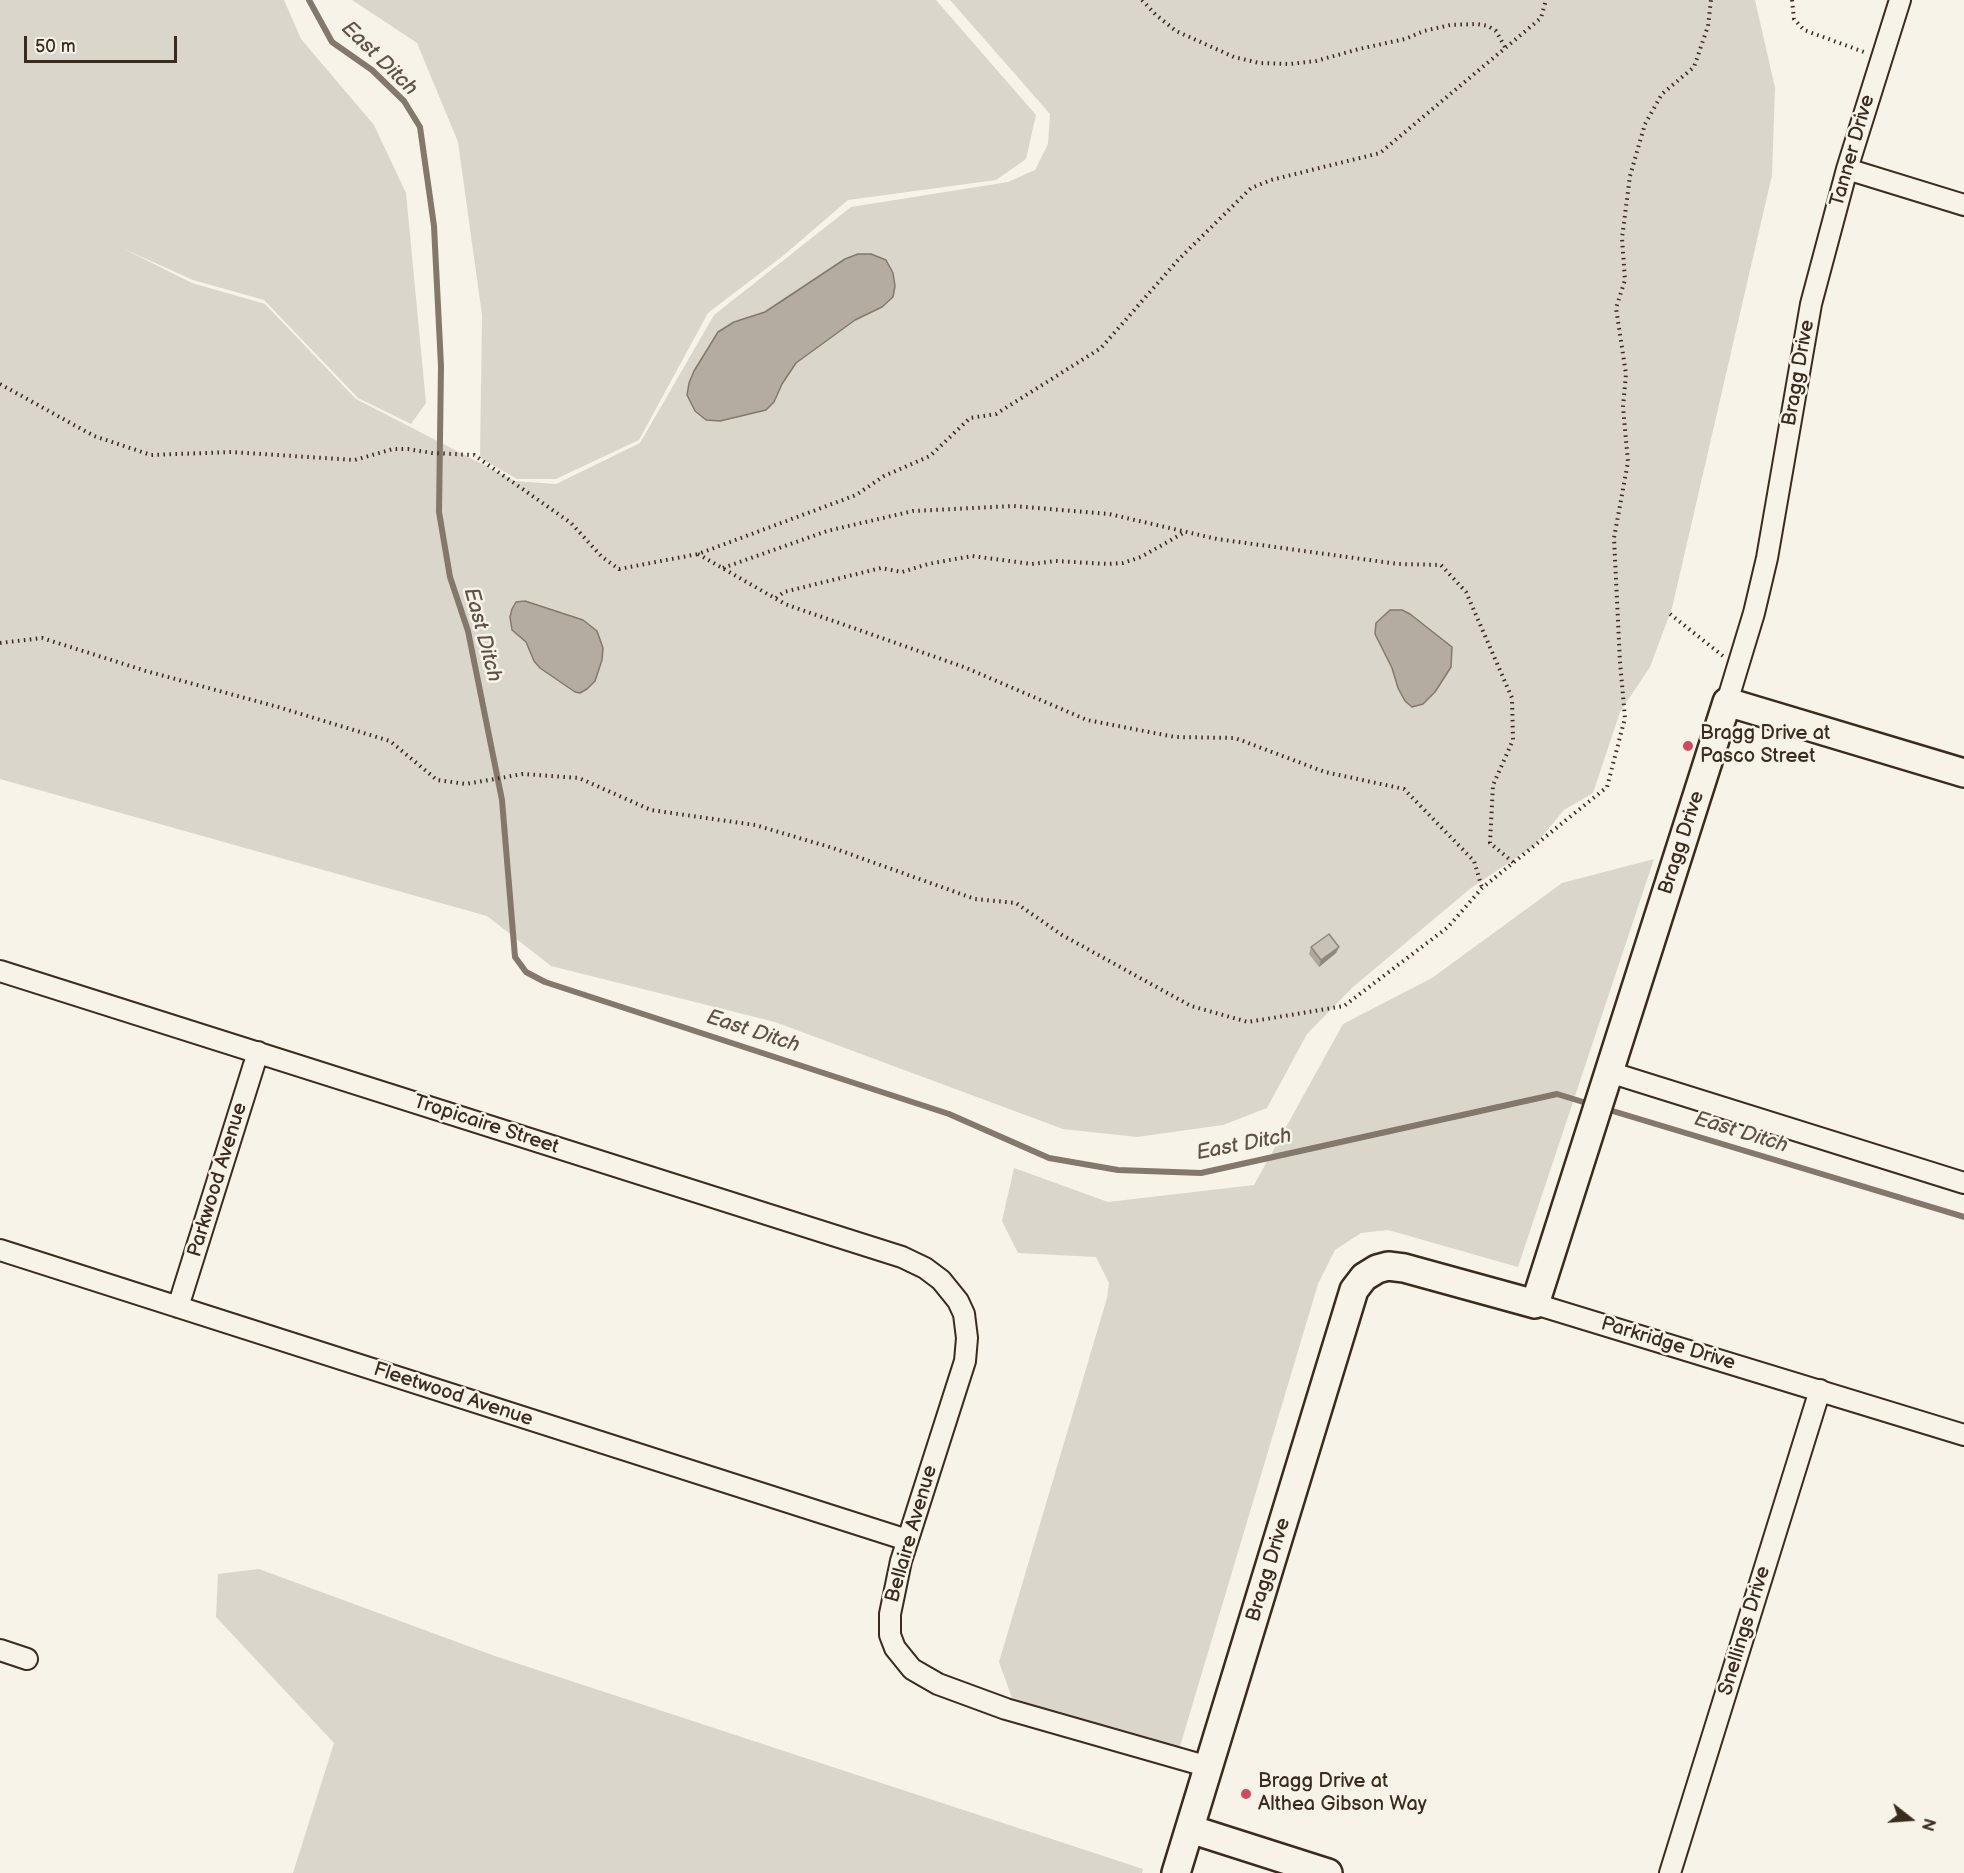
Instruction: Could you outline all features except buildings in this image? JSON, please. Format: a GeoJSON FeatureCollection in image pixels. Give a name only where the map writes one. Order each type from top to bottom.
{"type":"FeatureCollection","features":[{"type":"Feature","properties":{"kind":"street","name":"Tanner Drive"},"geometry":{"type":"LineString","coordinates":[[1811,304],[1847,170],[1900,0]]}},
{"type":"Feature","properties":{"kind":"street"},"geometry":{"type":"LineString","coordinates":[[1847,170],[1964,205]]}},
{"type":"Feature","properties":{"kind":"street","name":"Bragg Drive"},"geometry":{"type":"LineString","coordinates":[[1535,1304],[1755,613],[1767,558],[1811,304]]}},
{"type":"Feature","properties":{"kind":"street"},"geometry":{"type":"LineString","coordinates":[[1727,702],[1964,773]]}},
{"type":"Feature","properties":{"kind":"street","name":"Tropicaire Street"},"geometry":{"type":"LineString","coordinates":[[0,970],[902,1257],[925,1268],[941,1280],[958,1301]]}},
{"type":"Feature","properties":{"kind":"street","name":"Parkwood Avenue"},"geometry":{"type":"LineString","coordinates":[[178,1307],[258,1052]]}},
{"type":"Feature","properties":{"kind":"street"},"geometry":{"type":"LineString","coordinates":[[1606,1081],[1964,1183]]}},
{"type":"Feature","properties":{"kind":"street","name":"Fleetwood Avenue"},"geometry":{"type":"LineString","coordinates":[[0,1250],[906,1540]]}},
{"type":"Feature","properties":{"kind":"street","name":"Parkridge Drive"},"geometry":{"type":"LineString","coordinates":[[1370,1273],[1388,1266],[1404,1268],[1535,1304],[1964,1435]]}},
{"type":"Feature","properties":{"kind":"street","name":"Bragg Drive"},"geometry":{"type":"LineString","coordinates":[[1176,1873],[1354,1290],[1370,1273]]}},
{"type":"Feature","properties":{"kind":"street","name":"Bellaire Avenue"},"geometry":{"type":"LineString","coordinates":[[958,1301],[964,1314],[967,1338],[965,1361],[906,1540],[890,1614],[890,1635],[895,1648],[912,1669],[938,1684],[1006,1709],[1209,1767]]}},
{"type":"Feature","properties":{"kind":"street","name":"Snellings Drive"},"geometry":{"type":"LineString","coordinates":[[1670,1873],[1820,1390]]}},
{"type":"Feature","properties":{"kind":"street"},"geometry":{"type":"LineString","coordinates":[[0,1650],[27,1659]]}},
{"type":"Feature","properties":{"kind":"street"},"geometry":{"type":"LineString","coordinates":[[1190,1829],[1328,1873]]}},
{"type":"Feature","properties":{"kind":"path"},"geometry":{"type":"LineString","coordinates":[[1142,0],[1176,31],[1234,57],[1259,63],[1316,62],[1404,39],[1424,31],[1478,24],[1496,31],[1505,47]]}},
{"type":"Feature","properties":{"kind":"path"},"geometry":{"type":"LineString","coordinates":[[0,384],[94,436],[151,455],[231,452],[355,460],[393,449],[408,448],[432,453],[474,455],[571,523],[602,557],[619,569],[698,554],[856,495],[884,476],[930,456],[970,418],[996,414],[1101,348],[1178,261],[1251,188],[1271,180],[1380,153],[1541,18],[1546,0]]}},
{"type":"Feature","properties":{"kind":"path"},"geometry":{"type":"LineString","coordinates":[[0,644],[42,638],[146,671],[390,741],[437,780],[466,784],[523,774],[579,778],[651,810],[755,825],[833,848],[975,899],[1016,903],[1062,935],[1175,998],[1191,1006],[1248,1022],[1344,1006],[1448,927],[1482,888],[1607,787],[1626,718],[1620,662],[1614,537],[1629,462],[1623,407],[1626,374],[1616,308],[1625,280],[1622,238],[1630,177],[1645,124],[1662,94],[1694,67],[1708,26],[1711,0]]}},
{"type":"Feature","properties":{"kind":"path"},"geometry":{"type":"LineString","coordinates":[[1792,0],[1794,19],[1804,30],[1882,57]]}},
{"type":"Feature","properties":{"kind":"path"},"geometry":{"type":"LineString","coordinates":[[723,568],[827,531],[913,512],[1013,506],[1108,514],[1217,539],[1398,564],[1441,565],[1466,592],[1512,698],[1513,740],[1493,784],[1490,843],[1514,862]]}},
{"type":"Feature","properties":{"kind":"path"},"geometry":{"type":"LineString","coordinates":[[776,598],[784,592],[870,570],[881,568],[902,572],[928,564],[972,556],[1032,564],[1056,561],[1123,563],[1141,557],[1186,532]]}},
{"type":"Feature","properties":{"kind":"path"},"geometry":{"type":"LineString","coordinates":[[698,554],[785,604],[964,667],[1087,720],[1175,737],[1235,738],[1325,772],[1404,789],[1474,861],[1482,888]]}},
{"type":"Feature","properties":{"kind":"path"},"geometry":{"type":"LineString","coordinates":[[1670,614],[1737,668]]}},
{"type":"Feature","properties":{"kind":"shaded area"},"geometry":{"type":"Polygon","coordinates":[[[0,0],[284,0],[301,39],[374,125],[406,193],[426,403],[411,424],[358,398],[264,300],[193,280],[122,248],[192,283],[265,304],[356,399],[515,481],[556,484],[640,443],[714,315],[851,207],[1008,182],[1035,170],[1048,144],[1050,114],[950,0],[1755,0],[1775,88],[1772,175],[1672,608],[1650,667],[1620,712],[1593,793],[1564,810],[1534,846],[1471,888],[1353,987],[1307,1034],[1267,1108],[1223,1125],[1137,1137],[1063,1129],[775,1022],[551,966],[487,916],[0,779],[0,0]]]}},
{"type":"Feature","properties":{"kind":"shaded area"},"geometry":{"type":"Polygon","coordinates":[[[352,0],[936,0],[1036,115],[1026,159],[996,180],[848,200],[784,255],[708,313],[639,440],[556,479],[517,479],[480,458],[482,315],[458,142],[417,43],[352,0]]]}},
{"type":"Feature","properties":{"kind":"shaded area"},"geometry":{"type":"Polygon","coordinates":[[[858,254],[871,254],[886,260],[893,273],[895,286],[893,297],[882,307],[855,320],[796,363],[782,384],[774,402],[766,410],[720,421],[706,420],[695,411],[687,395],[689,383],[718,332],[734,322],[765,312],[845,259],[858,254]]]}},
{"type":"Feature","properties":{"kind":"shaded area"},"geometry":{"type":"Polygon","coordinates":[[[525,601],[583,620],[597,631],[603,648],[602,660],[595,681],[587,689],[580,693],[575,692],[540,668],[534,661],[526,642],[512,630],[510,617],[512,609],[516,602],[525,601]]]}},
{"type":"Feature","properties":{"kind":"shaded area"},"geometry":{"type":"Polygon","coordinates":[[[1390,610],[1402,610],[1410,614],[1452,647],[1451,667],[1435,692],[1423,704],[1412,707],[1405,701],[1375,634],[1376,623],[1390,610]]]}},
{"type":"Feature","properties":{"kind":"shaded area"},"geometry":{"type":"Polygon","coordinates":[[[1654,859],[1518,1267],[1388,1230],[1361,1233],[1335,1250],[1318,1284],[1178,1753],[1012,1698],[999,1662],[1107,1298],[1109,1283],[1096,1257],[1018,1253],[1002,1221],[1014,1168],[1108,1202],[1254,1185],[1343,1024],[1432,978],[1562,883],[1654,859]]]}},
{"type":"Feature","properties":{"kind":"shaded area"},"geometry":{"type":"Polygon","coordinates":[[[259,1569],[495,1656],[1143,1869],[1142,1873],[293,1873],[334,1743],[216,1617],[218,1574],[259,1569]]]}},
{"type":"Feature","properties":{"kind":"waterway","name":"East Ditch"},"geometry":{"type":"LineString","coordinates":[[309,0],[332,42],[372,70],[404,101],[420,127],[434,226],[441,366],[439,512],[450,577],[468,631],[502,800],[515,957],[526,972],[545,982],[949,1114],[1049,1158],[1118,1170],[1201,1173],[1557,1094],[1593,1105]]}},
{"type":"Feature","properties":{"kind":"waterway","name":"East Ditch"},"geometry":{"type":"LineString","coordinates":[[1606,1109],[1964,1217]]}},
{"type":"Feature","properties":{"kind":"place","name":"Bragg Drive at Pasco Street"},"geometry":{"type":"Point","coordinates":[1688,746]}},
{"type":"Feature","properties":{"kind":"place","name":"Bragg Drive at Althea Gibson Way"},"geometry":{"type":"Point","coordinates":[1246,1794]}}]}
